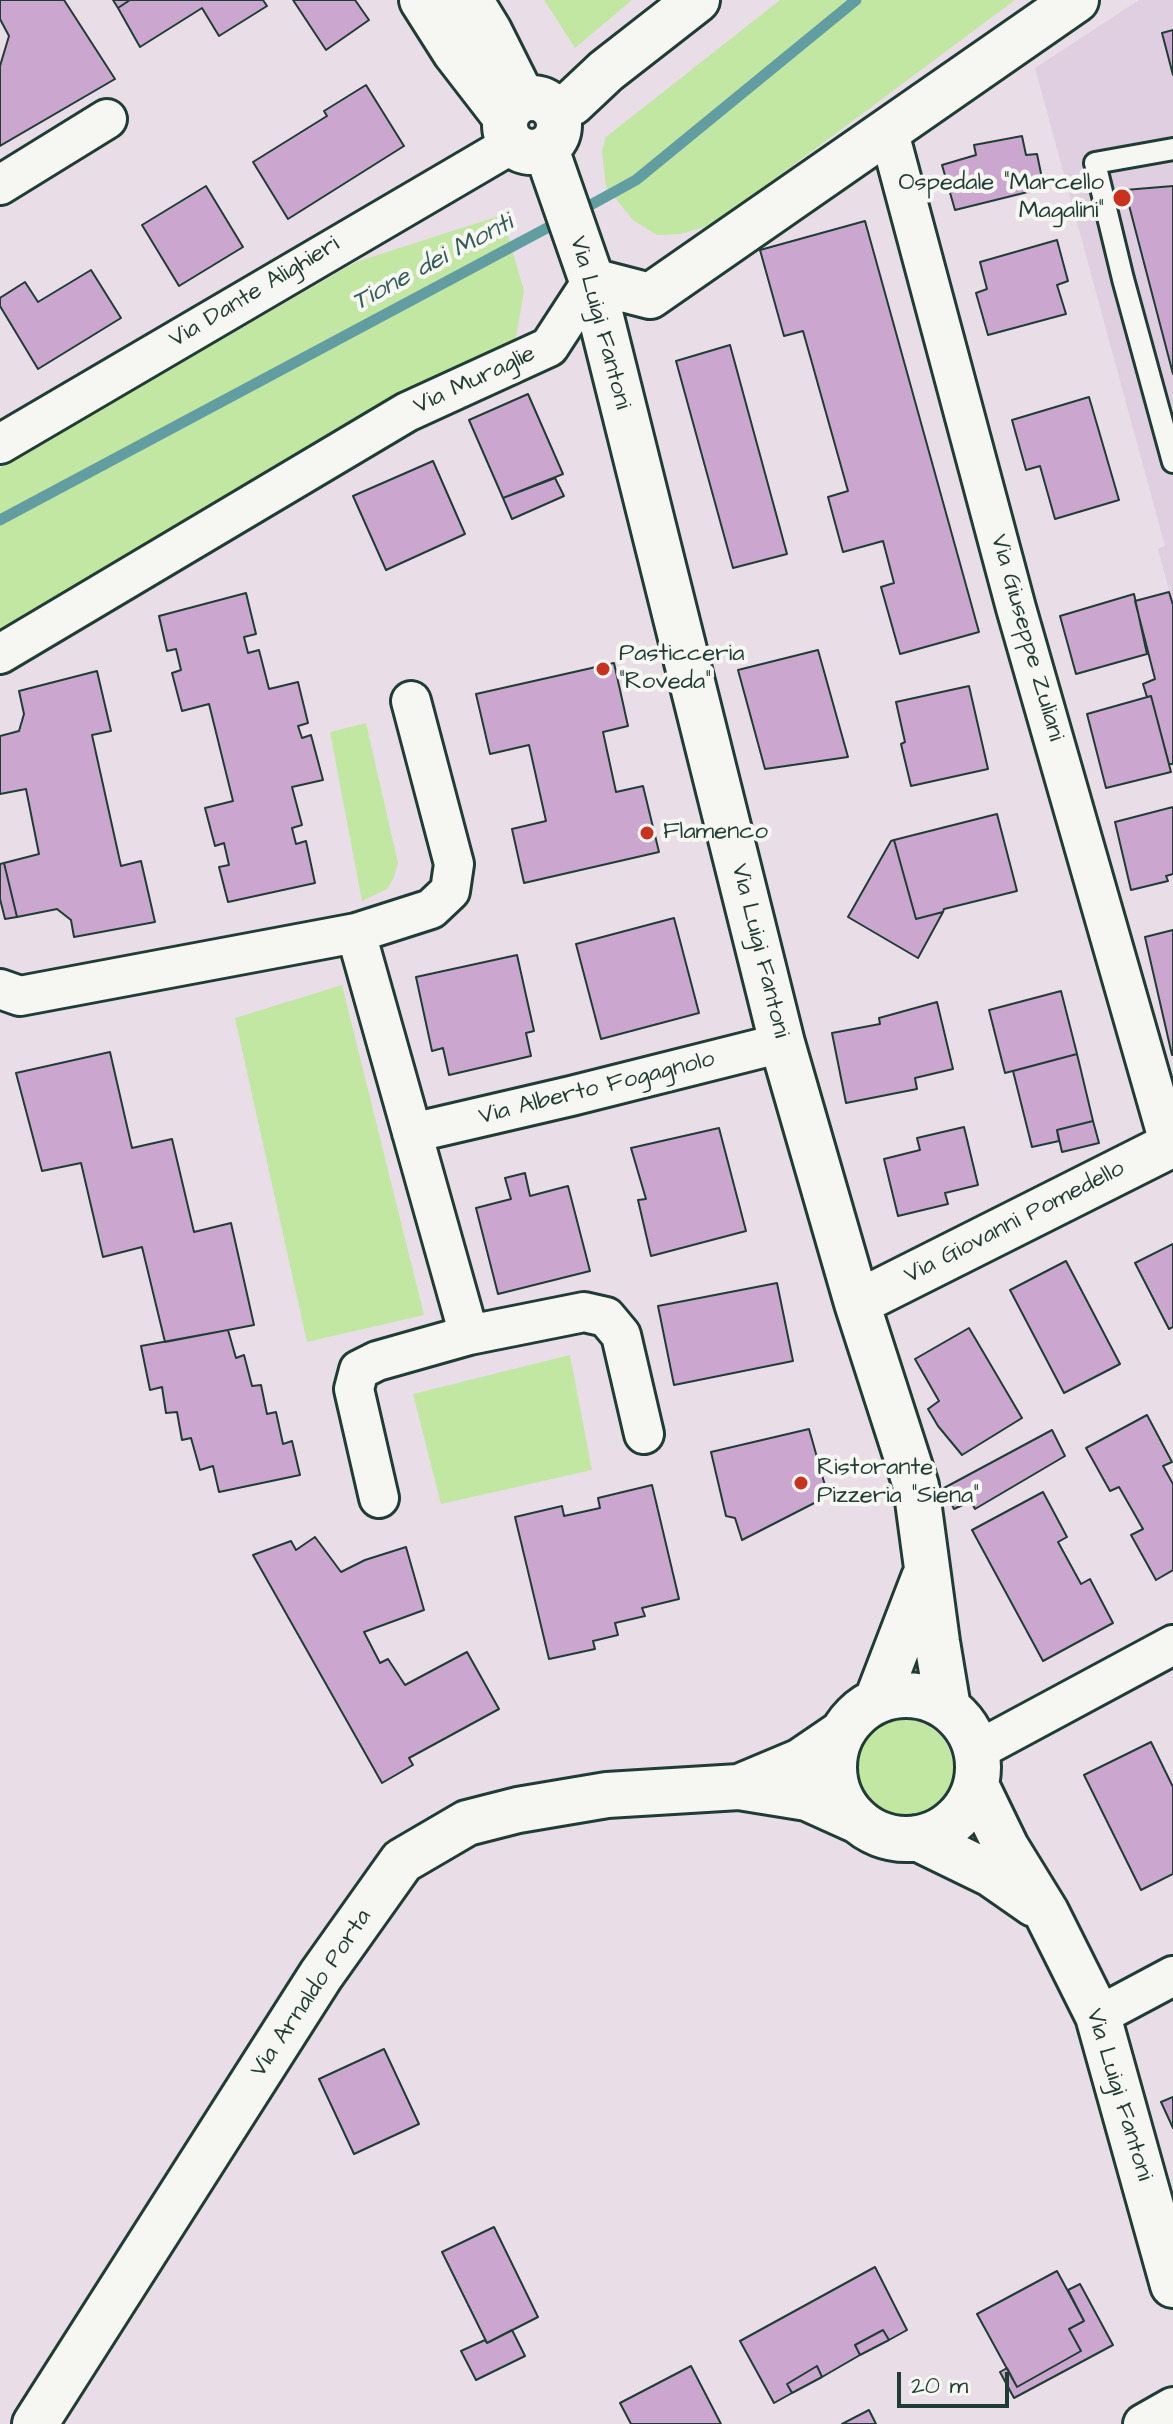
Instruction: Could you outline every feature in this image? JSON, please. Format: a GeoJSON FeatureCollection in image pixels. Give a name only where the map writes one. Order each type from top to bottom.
{"type":"FeatureCollection","features":[{"type":"Feature","properties":{"kind":"street"},"geometry":{"type":"LineString","coordinates":[[422,0],[455,52],[528,124]]}},
{"type":"Feature","properties":{"kind":"street"},"geometry":{"type":"LineString","coordinates":[[470,0],[489,31],[528,124]]}},
{"type":"Feature","properties":{"kind":"street"},"geometry":{"type":"LineString","coordinates":[[528,124],[572,103],[606,71],[697,0]]}},
{"type":"Feature","properties":{"kind":"street"},"geometry":{"type":"LineString","coordinates":[[592,281],[650,296],[1076,0]]}},
{"type":"Feature","properties":{"kind":"street"},"geometry":{"type":"LineString","coordinates":[[0,185],[107,119]]}},
{"type":"Feature","properties":{"kind":"street","name":"Via Dante Alighieri"},"geometry":{"type":"LineString","coordinates":[[0,444],[463,171],[528,124]]}},
{"type":"Feature","properties":{"kind":"street","name":"Via Luigi Fantoni"},"geometry":{"type":"LineString","coordinates":[[528,124],[592,281],[782,1043],[857,1303],[916,1486],[927,1568],[877,1700],[857,1714],[842,1733]]}},
{"type":"Feature","properties":{"kind":"street","name":"Via Giuseppe Zuliani"},"geometry":{"type":"LineString","coordinates":[[888,129],[1016,608],[1172,1145]]}},
{"type":"Feature","properties":{"kind":"street","name":"Via Muraglie"},"geometry":{"type":"LineString","coordinates":[[0,654],[407,412],[549,347],[592,281]]}},
{"type":"Feature","properties":{"kind":"street"},"geometry":{"type":"LineString","coordinates":[[0,989],[20,996],[356,933],[431,909],[450,891],[454,864],[411,701]]}},
{"type":"Feature","properties":{"kind":"street"},"geometry":{"type":"LineString","coordinates":[[356,933],[469,1335]]}},
{"type":"Feature","properties":{"kind":"street","name":"Via Alberto Fogagnolo"},"geometry":{"type":"LineString","coordinates":[[412,1133],[782,1043]]}},
{"type":"Feature","properties":{"kind":"street","name":"Via Giovanni Pomedello"},"geometry":{"type":"LineString","coordinates":[[857,1303],[1172,1145]]}},
{"type":"Feature","properties":{"kind":"street"},"geometry":{"type":"LineString","coordinates":[[379,1498],[354,1389],[359,1370],[377,1361],[469,1335],[584,1312],[606,1317],[621,1335],[644,1434]]}},
{"type":"Feature","properties":{"kind":"street"},"geometry":{"type":"LineString","coordinates":[[927,1568],[948,1708]]}},
{"type":"Feature","properties":{"kind":"street"},"geometry":{"type":"LineString","coordinates":[[917,1838],[937,1832],[954,1820],[968,1804],[976,1768],[1173,1645]]}},
{"type":"Feature","properties":{"kind":"street"},"geometry":{"type":"LineString","coordinates":[[877,1700],[902,1695],[926,1697],[948,1708]]}},
{"type":"Feature","properties":{"kind":"street","name":"Via Luigi Fantoni"},"geometry":{"type":"LineString","coordinates":[[948,1708],[971,1735],[976,1768],[1006,1847],[1046,1912],[1098,2016],[1173,2285]]}},
{"type":"Feature","properties":{"kind":"street"},"geometry":{"type":"LineString","coordinates":[[842,1733],[835,1756],[835,1780],[844,1803],[858,1821]]}},
{"type":"Feature","properties":{"kind":"street","name":"Via Arnaldo Porta"},"geometry":{"type":"LineString","coordinates":[[739,1787],[801,1761],[842,1733]]}},
{"type":"Feature","properties":{"kind":"street","name":"Via Arnaldo Porta"},"geometry":{"type":"LineString","coordinates":[[35,2424],[321,1975],[402,1861],[467,1823],[518,1810],[607,1795],[739,1787],[807,1798],[858,1821]]}},
{"type":"Feature","properties":{"kind":"street","name":"Via Luigi Fantoni"},"geometry":{"type":"LineString","coordinates":[[858,1821],[896,1839],[917,1838],[991,1874],[1046,1912]]}},
{"type":"Feature","properties":{"kind":"street"},"geometry":{"type":"LineString","coordinates":[[1098,2016],[1173,1976]]}},
{"type":"Feature","properties":{"kind":"street"},"geometry":{"type":"LineString","coordinates":[[1143,2424],[1173,2407]]}},
{"type":"Feature","properties":{"kind":"lane"},"geometry":{"type":"LineString","coordinates":[[1173,149],[1095,163],[1173,462]]}},
{"type":"Feature","properties":{"kind":"shaded area","name":"Ospedale \"Marcello Magalini\""},"geometry":{"type":"Polygon","coordinates":[[[1139,0],[1173,0],[1173,605],[1158,549],[1165,546],[1035,68],[1139,0]]]}},
{"type":"Feature","properties":{"kind":"green space"},"geometry":{"type":"Polygon","coordinates":[[[544,0],[632,0],[575,48],[544,0]]]}},
{"type":"Feature","properties":{"kind":"green space"},"geometry":{"type":"Polygon","coordinates":[[[780,0],[1015,0],[714,224],[681,234],[657,235],[633,220],[606,187],[602,151],[606,137],[780,0]]]}},
{"type":"Feature","properties":{"kind":"green space"},"geometry":{"type":"Polygon","coordinates":[[[502,215],[524,291],[514,349],[372,414],[0,631],[0,468],[356,262],[502,215]]]}},
{"type":"Feature","properties":{"kind":"green space"},"geometry":{"type":"Polygon","coordinates":[[[366,723],[398,863],[387,889],[362,901],[330,732],[366,723]]]}},
{"type":"Feature","properties":{"kind":"green space"},"geometry":{"type":"Polygon","coordinates":[[[342,985],[424,1315],[307,1342],[235,1018],[342,985]]]}},
{"type":"Feature","properties":{"kind":"green space"},"geometry":{"type":"Polygon","coordinates":[[[570,1355],[592,1470],[441,1504],[413,1394],[570,1355]]]}},
{"type":"Feature","properties":{"kind":"green space"},"geometry":{"type":"Polygon","coordinates":[[[905,1720],[923,1724],[939,1734],[949,1750],[953,1768],[949,1786],[939,1802],[923,1812],[905,1816],[887,1812],[871,1802],[861,1786],[857,1768],[861,1750],[871,1734],[887,1724],[905,1720]]]}},
{"type":"Feature","properties":{"kind":"building"},"geometry":{"type":"Polygon","coordinates":[[[0,0],[64,0],[115,79],[0,146],[0,66],[9,36],[0,19],[0,0]]]}},
{"type":"Feature","properties":{"kind":"building"},"geometry":{"type":"Polygon","coordinates":[[[113,0],[130,0],[118,8],[113,0]]]}},
{"type":"Feature","properties":{"kind":"building"},"geometry":{"type":"Polygon","coordinates":[[[130,0],[263,0],[267,6],[219,36],[202,8],[140,47],[118,8],[130,0]]]}},
{"type":"Feature","properties":{"kind":"building"},"geometry":{"type":"Polygon","coordinates":[[[293,0],[355,0],[369,20],[326,50],[293,0]]]}},
{"type":"Feature","properties":{"kind":"building"},"geometry":{"type":"Polygon","coordinates":[[[1173,30],[1173,75],[1162,33],[1173,30]]]}},
{"type":"Feature","properties":{"kind":"building"},"geometry":{"type":"Polygon","coordinates":[[[366,85],[404,146],[288,219],[253,162],[327,116],[324,111],[366,85]]]}},
{"type":"Feature","properties":{"kind":"building"},"geometry":{"type":"Polygon","coordinates":[[[1022,136],[1026,155],[1037,154],[1044,188],[955,210],[942,165],[976,155],[974,145],[1022,136]]]}},
{"type":"Feature","properties":{"kind":"building"},"geometry":{"type":"Polygon","coordinates":[[[206,186],[243,247],[179,286],[142,225],[206,186]]]}},
{"type":"Feature","properties":{"kind":"building"},"geometry":{"type":"Polygon","coordinates":[[[1173,186],[1173,374],[1125,190],[1173,186]]]}},
{"type":"Feature","properties":{"kind":"building"},"geometry":{"type":"Polygon","coordinates":[[[865,221],[979,632],[900,654],[881,587],[894,583],[883,541],[843,552],[828,497],[848,491],[803,331],[784,336],[760,250],[865,221]]]}},
{"type":"Feature","properties":{"kind":"building"},"geometry":{"type":"Polygon","coordinates":[[[1057,240],[1068,281],[1057,285],[1066,314],[988,335],[976,293],[987,289],[980,262],[1057,240]]]}},
{"type":"Feature","properties":{"kind":"building"},"geometry":{"type":"Polygon","coordinates":[[[91,270],[121,318],[38,369],[0,306],[0,298],[25,282],[38,302],[91,270]]]}},
{"type":"Feature","properties":{"kind":"building"},"geometry":{"type":"Polygon","coordinates":[[[730,345],[787,554],[733,568],[676,361],[730,345]]]}},
{"type":"Feature","properties":{"kind":"building"},"geometry":{"type":"Polygon","coordinates":[[[528,394],[563,474],[503,498],[469,420],[528,394]]]}},
{"type":"Feature","properties":{"kind":"building"},"geometry":{"type":"Polygon","coordinates":[[[1089,397],[1119,500],[1055,519],[1040,466],[1026,470],[1012,420],[1089,397]]]}},
{"type":"Feature","properties":{"kind":"building"},"geometry":{"type":"Polygon","coordinates":[[[433,461],[465,534],[386,570],[353,496],[433,461]]]}},
{"type":"Feature","properties":{"kind":"building"},"geometry":{"type":"Polygon","coordinates":[[[555,478],[564,496],[512,519],[503,498],[555,478]]]}},
{"type":"Feature","properties":{"kind":"building"},"geometry":{"type":"Polygon","coordinates":[[[1169,592],[1173,605],[1173,764],[1169,764],[1151,696],[1147,697],[1143,684],[1155,679],[1135,601],[1169,592]]]}},
{"type":"Feature","properties":{"kind":"building"},"geometry":{"type":"Polygon","coordinates":[[[246,593],[256,634],[244,637],[248,653],[259,650],[269,689],[298,682],[308,723],[298,726],[302,738],[311,735],[323,780],[292,787],[302,825],[292,828],[296,844],[306,841],[315,883],[228,902],[219,867],[229,865],[224,843],[215,846],[205,808],[233,801],[209,704],[182,711],[172,673],[181,670],[176,649],[167,651],[159,616],[246,593]]]}},
{"type":"Feature","properties":{"kind":"building"},"geometry":{"type":"Polygon","coordinates":[[[1134,594],[1147,654],[1076,674],[1060,616],[1134,594]]]}},
{"type":"Feature","properties":{"kind":"building"},"geometry":{"type":"Polygon","coordinates":[[[818,650],[848,757],[765,769],[738,670],[818,650]]]}},
{"type":"Feature","properties":{"kind":"building"},"geometry":{"type":"Polygon","coordinates":[[[614,663],[628,726],[603,732],[616,792],[643,786],[659,852],[524,883],[512,829],[546,821],[529,745],[490,754],[476,694],[614,663]]]}},
{"type":"Feature","properties":{"kind":"building"},"geometry":{"type":"Polygon","coordinates":[[[97,671],[111,731],[92,735],[121,866],[141,861],[155,922],[74,937],[71,920],[57,909],[17,917],[4,863],[39,854],[26,789],[0,794],[0,736],[19,731],[24,714],[19,691],[97,671]]]}},
{"type":"Feature","properties":{"kind":"building"},"geometry":{"type":"Polygon","coordinates":[[[969,686],[988,769],[911,786],[901,744],[905,742],[896,702],[969,686]]]}},
{"type":"Feature","properties":{"kind":"building"},"geometry":{"type":"Polygon","coordinates":[[[1151,696],[1171,772],[1106,788],[1087,714],[1151,696]]]}},
{"type":"Feature","properties":{"kind":"building"},"geometry":{"type":"Polygon","coordinates":[[[1173,807],[1173,874],[1166,876],[1168,881],[1131,890],[1115,822],[1173,807]]]}},
{"type":"Feature","properties":{"kind":"building"},"geometry":{"type":"Polygon","coordinates":[[[997,814],[1017,891],[916,919],[894,840],[997,814]]]}},
{"type":"Feature","properties":{"kind":"building"},"geometry":{"type":"Polygon","coordinates":[[[894,840],[916,919],[943,912],[918,958],[848,917],[894,840]]]}},
{"type":"Feature","properties":{"kind":"building"},"geometry":{"type":"Polygon","coordinates":[[[4,863],[17,917],[5,919],[0,899],[0,864],[4,863]]]}},
{"type":"Feature","properties":{"kind":"building"},"geometry":{"type":"Polygon","coordinates":[[[674,918],[699,1013],[601,1039],[576,944],[674,918]]]}},
{"type":"Feature","properties":{"kind":"building"},"geometry":{"type":"Polygon","coordinates":[[[1173,930],[1173,1055],[1172,1055],[1145,937],[1173,930]]]}},
{"type":"Feature","properties":{"kind":"building"},"geometry":{"type":"Polygon","coordinates":[[[517,955],[534,1031],[526,1033],[531,1056],[449,1075],[443,1048],[432,1051],[416,977],[517,955]]]}},
{"type":"Feature","properties":{"kind":"building"},"geometry":{"type":"Polygon","coordinates":[[[1061,991],[1077,1054],[1005,1073],[989,1010],[1061,991]]]}},
{"type":"Feature","properties":{"kind":"building"},"geometry":{"type":"Polygon","coordinates":[[[937,1002],[953,1069],[915,1078],[917,1089],[846,1103],[832,1033],[880,1024],[879,1018],[937,1002]]]}},
{"type":"Feature","properties":{"kind":"building"},"geometry":{"type":"Polygon","coordinates":[[[110,1052],[132,1148],[172,1139],[194,1232],[231,1223],[254,1325],[165,1342],[142,1247],[103,1257],[81,1163],[42,1171],[16,1073],[110,1052]]]}},
{"type":"Feature","properties":{"kind":"building"},"geometry":{"type":"Polygon","coordinates":[[[1077,1054],[1093,1121],[1057,1130],[1059,1141],[1032,1147],[1013,1071],[1077,1054]]]}},
{"type":"Feature","properties":{"kind":"building"},"geometry":{"type":"Polygon","coordinates":[[[1093,1121],[1099,1143],[1062,1152],[1057,1130],[1093,1121]]]}},
{"type":"Feature","properties":{"kind":"building"},"geometry":{"type":"Polygon","coordinates":[[[964,1127],[978,1185],[945,1193],[948,1204],[898,1216],[884,1159],[920,1150],[917,1138],[964,1127]]]}},
{"type":"Feature","properties":{"kind":"building"},"geometry":{"type":"Polygon","coordinates":[[[719,1128],[746,1231],[651,1256],[638,1200],[646,1199],[631,1148],[719,1128]]]}},
{"type":"Feature","properties":{"kind":"building"},"geometry":{"type":"Polygon","coordinates":[[[525,1173],[530,1196],[568,1186],[590,1271],[498,1294],[476,1208],[511,1199],[505,1178],[525,1173]]]}},
{"type":"Feature","properties":{"kind":"building"},"geometry":{"type":"Polygon","coordinates":[[[1173,1244],[1173,1327],[1169,1329],[1135,1263],[1173,1244]]]}},
{"type":"Feature","properties":{"kind":"building"},"geometry":{"type":"Polygon","coordinates":[[[1066,1261],[1120,1364],[1064,1393],[1010,1290],[1066,1261]]]}},
{"type":"Feature","properties":{"kind":"building"},"geometry":{"type":"Polygon","coordinates":[[[777,1283],[793,1361],[674,1385],[658,1306],[777,1283]]]}},
{"type":"Feature","properties":{"kind":"building"},"geometry":{"type":"Polygon","coordinates":[[[969,1328],[1022,1418],[962,1455],[928,1409],[939,1401],[915,1359],[969,1328]]]}},
{"type":"Feature","properties":{"kind":"building"},"geometry":{"type":"Polygon","coordinates":[[[228,1330],[236,1358],[244,1355],[252,1386],[261,1385],[267,1414],[276,1412],[283,1444],[292,1441],[300,1475],[219,1492],[213,1466],[200,1470],[191,1438],[182,1440],[177,1412],[166,1413],[162,1387],[150,1390],[141,1346],[228,1330]]]}},
{"type":"Feature","properties":{"kind":"building"},"geometry":{"type":"Polygon","coordinates":[[[1147,1415],[1172,1462],[1163,1466],[1173,1484],[1173,1570],[1156,1580],[1131,1535],[1143,1529],[1119,1487],[1110,1491],[1086,1448],[1147,1415]]]}},
{"type":"Feature","properties":{"kind":"building"},"geometry":{"type":"Polygon","coordinates":[[[809,1429],[828,1496],[742,1540],[735,1518],[726,1516],[711,1452],[809,1429]]]}},
{"type":"Feature","properties":{"kind":"building"},"geometry":{"type":"Polygon","coordinates":[[[1052,1430],[1065,1456],[975,1509],[971,1501],[954,1509],[944,1488],[1052,1430]]]}},
{"type":"Feature","properties":{"kind":"building"},"geometry":{"type":"Polygon","coordinates":[[[652,1485],[679,1599],[642,1608],[645,1616],[615,1623],[618,1635],[593,1641],[595,1649],[549,1659],[515,1517],[562,1506],[564,1516],[600,1508],[598,1498],[652,1485]]]}},
{"type":"Feature","properties":{"kind":"building"},"geometry":{"type":"Polygon","coordinates":[[[1043,1492],[1067,1537],[1058,1542],[1081,1584],[1090,1579],[1113,1623],[1043,1661],[972,1530],[1043,1492]]]}},
{"type":"Feature","properties":{"kind":"building"},"geometry":{"type":"Polygon","coordinates":[[[315,1537],[341,1572],[365,1560],[406,1547],[424,1610],[364,1632],[380,1663],[388,1659],[405,1685],[467,1652],[499,1709],[409,1758],[413,1765],[382,1783],[253,1555],[291,1541],[296,1550],[315,1537]]]}},
{"type":"Feature","properties":{"kind":"building"},"geometry":{"type":"Polygon","coordinates":[[[1151,1742],[1173,1787],[1173,1874],[1141,1890],[1084,1775],[1151,1742]]]}},
{"type":"Feature","properties":{"kind":"building"},"geometry":{"type":"Polygon","coordinates":[[[384,2049],[419,2124],[354,2154],[319,2079],[384,2049]]]}},
{"type":"Feature","properties":{"kind":"building"},"geometry":{"type":"Polygon","coordinates":[[[1173,2097],[1173,2128],[1161,2102],[1173,2097]]]}},
{"type":"Feature","properties":{"kind":"building"},"geometry":{"type":"Polygon","coordinates":[[[494,2227],[538,2317],[487,2343],[442,2252],[494,2227]]]}},
{"type":"Feature","properties":{"kind":"building"},"geometry":{"type":"Polygon","coordinates":[[[875,2267],[907,2330],[889,2340],[883,2330],[855,2345],[860,2355],[822,2377],[817,2366],[787,2384],[792,2393],[774,2403],[740,2341],[875,2267]]]}},
{"type":"Feature","properties":{"kind":"building"},"geometry":{"type":"Polygon","coordinates":[[[1057,2271],[1084,2321],[1069,2329],[1081,2351],[1017,2387],[977,2314],[1057,2271]]]}},
{"type":"Feature","properties":{"kind":"building"},"geometry":{"type":"Polygon","coordinates":[[[1080,2284],[1113,2345],[1014,2398],[1000,2372],[1007,2368],[1017,2387],[1081,2351],[1069,2329],[1084,2321],[1068,2290],[1080,2284]]]}},
{"type":"Feature","properties":{"kind":"building"},"geometry":{"type":"Polygon","coordinates":[[[512,2330],[525,2356],[476,2380],[461,2351],[485,2340],[487,2343],[512,2330]]]}},
{"type":"Feature","properties":{"kind":"building"},"geometry":{"type":"Polygon","coordinates":[[[883,2330],[889,2340],[860,2355],[855,2345],[883,2330]]]}},
{"type":"Feature","properties":{"kind":"building"},"geometry":{"type":"Polygon","coordinates":[[[691,2366],[721,2424],[631,2424],[620,2403],[691,2366]]]}},
{"type":"Feature","properties":{"kind":"building"},"geometry":{"type":"Polygon","coordinates":[[[817,2366],[822,2377],[792,2393],[787,2384],[817,2366]]]}},
{"type":"Feature","properties":{"kind":"building"},"geometry":{"type":"Polygon","coordinates":[[[869,2410],[876,2424],[842,2424],[869,2410]]]}},
{"type":"Feature","properties":{"kind":"waterway","name":"Tione dei Monti"},"geometry":{"type":"LineString","coordinates":[[576,213],[636,180],[856,0]]}},
{"type":"Feature","properties":{"kind":"waterway","name":"Tione dei Monti"},"geometry":{"type":"LineString","coordinates":[[0,520],[560,221]]}},
{"type":"Feature","properties":{"kind":"place","name":"Ospedale \"Marcello Magalini\""},"geometry":{"type":"Point","coordinates":[1122,198]}},
{"type":"Feature","properties":{"kind":"place","name":"Pasticceria \"Roveda\""},"geometry":{"type":"Point","coordinates":[603,669]}},
{"type":"Feature","properties":{"kind":"place","name":"Flamenco"},"geometry":{"type":"Point","coordinates":[647,833]}},
{"type":"Feature","properties":{"kind":"place","name":"Ristorante Pizzeria \"Siena\""},"geometry":{"type":"Point","coordinates":[801,1483]}}]}
